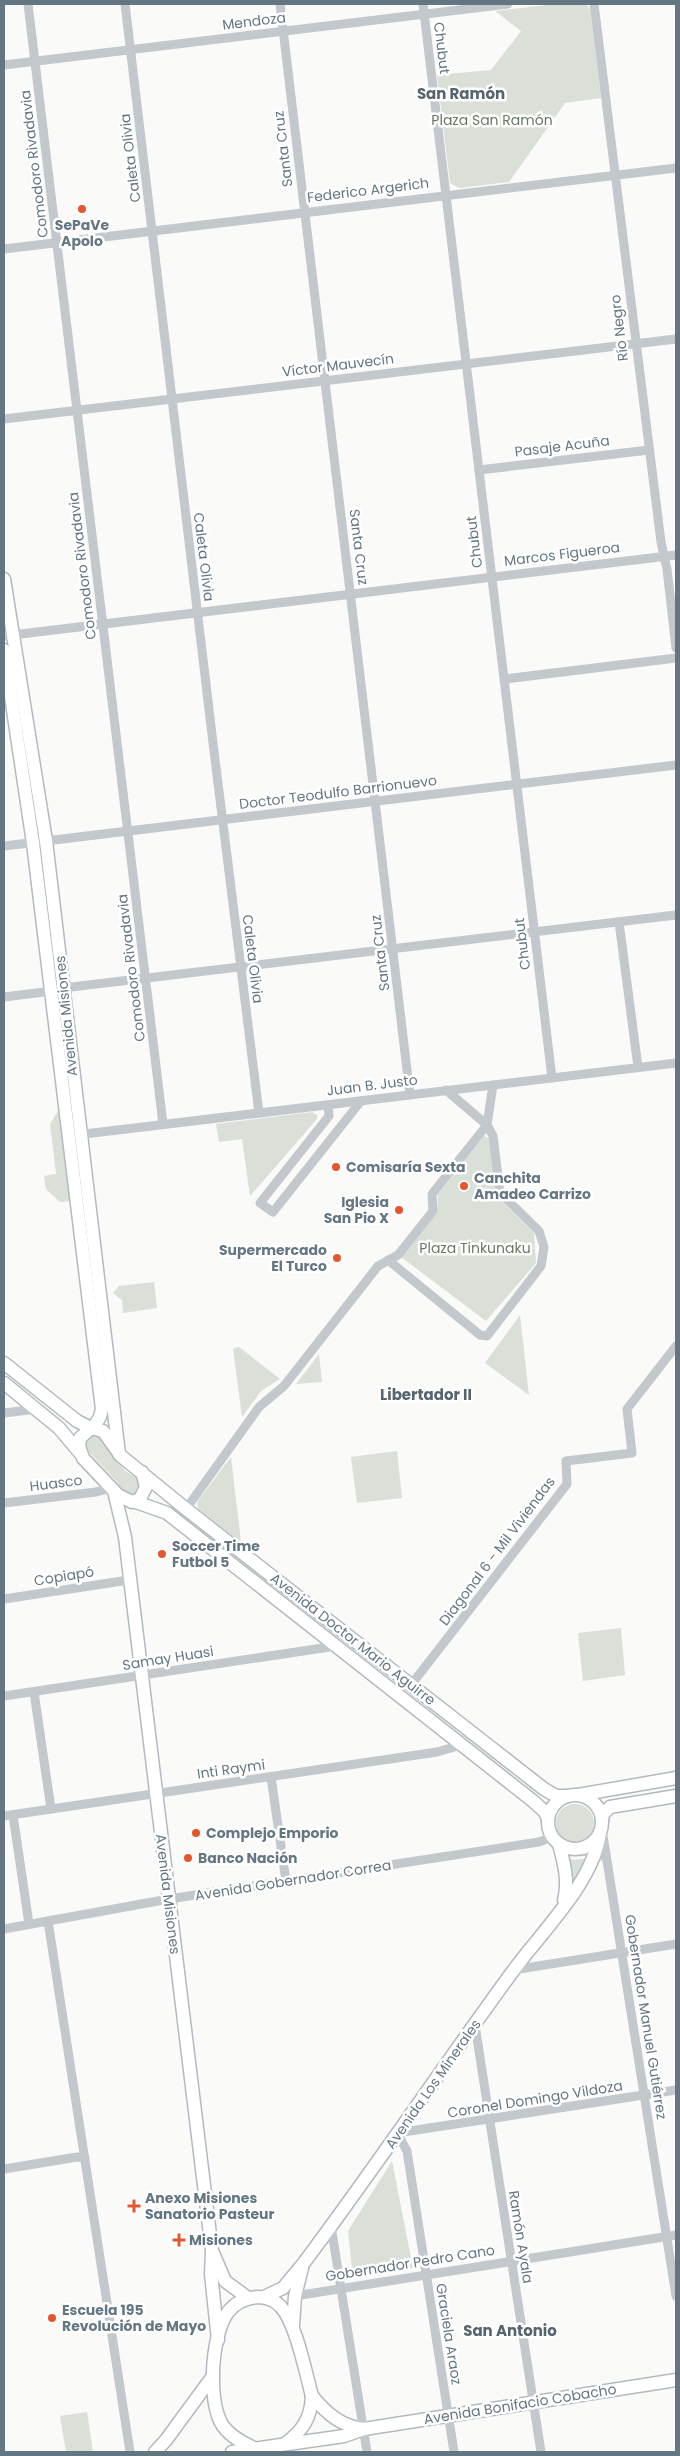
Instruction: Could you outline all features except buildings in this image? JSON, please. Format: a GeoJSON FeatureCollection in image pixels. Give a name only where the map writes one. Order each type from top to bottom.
{"type":"FeatureCollection","features":[{"type":"Feature","properties":{"kind":"main road","name":"Avenida Misiones"},"geometry":{"type":"LineString","coordinates":[[4,579],[8,636],[40,842],[58,989],[102,1403],[100,1417],[92,1428],[80,1438],[81,1454]]}},
{"type":"Feature","properties":{"kind":"main road","name":"Avenida Misiones"},"geometry":{"type":"LineString","coordinates":[[4,650],[40,842]]}},
{"type":"Feature","properties":{"kind":"main road","name":"Avenida Misiones"},"geometry":{"type":"LineString","coordinates":[[75,1135],[119,1454]]}},
{"type":"Feature","properties":{"kind":"main road"},"geometry":{"type":"LineString","coordinates":[[4,1363],[77,1421],[92,1428]]}},
{"type":"Feature","properties":{"kind":"main road"},"geometry":{"type":"LineString","coordinates":[[4,1383],[65,1434],[113,1490]]}},
{"type":"Feature","properties":{"kind":"main road","name":"Avenida Doctor Mario Aguirre"},"geometry":{"type":"LineString","coordinates":[[92,1428],[100,1429],[106,1434],[119,1454],[186,1509],[544,1789],[556,1796],[573,1796]]}},
{"type":"Feature","properties":{"kind":"main road","name":"Avenida Misiones"},"geometry":{"type":"LineString","coordinates":[[125,1537],[129,1512],[146,1487],[142,1472]]}},
{"type":"Feature","properties":{"kind":"main road","name":"Avenida Misiones"},"geometry":{"type":"LineString","coordinates":[[113,1490],[125,1537],[170,1899],[212,2251],[211,2274],[218,2340]]}},
{"type":"Feature","properties":{"kind":"main road","name":"Avenida Doctor Mario Aguirre"},"geometry":{"type":"LineString","coordinates":[[113,1490],[122,1498],[167,1513],[542,1809],[548,1819]]}},
{"type":"Feature","properties":{"kind":"main road"},"geometry":{"type":"LineString","coordinates":[[563,1906],[567,1889],[566,1877],[548,1819],[555,1805],[573,1796],[676,1778]]}},
{"type":"Feature","properties":{"kind":"main road"},"geometry":{"type":"LineString","coordinates":[[573,1796],[591,1801],[596,1806],[601,1826]]}},
{"type":"Feature","properties":{"kind":"main road"},"geometry":{"type":"LineString","coordinates":[[555,1840],[577,1849],[591,1844],[601,1826],[603,1814],[610,1807],[676,1796]]}},
{"type":"Feature","properties":{"kind":"main road","name":"Avenida Los Minerales"},"geometry":{"type":"LineString","coordinates":[[264,2297],[283,2288],[303,2264],[513,1970],[563,1906],[583,1876],[595,1853],[601,1826]]}},
{"type":"Feature","properties":{"kind":"main road","name":"Avenida Misiones"},"geometry":{"type":"LineString","coordinates":[[212,2251],[225,2281],[248,2298]]}},
{"type":"Feature","properties":{"kind":"main road","name":"Avenida Los Minerales"},"geometry":{"type":"LineString","coordinates":[[292,2327],[295,2296],[303,2264]]}},
{"type":"Feature","properties":{"kind":"main road"},"geometry":{"type":"LineString","coordinates":[[232,2452],[284,2444],[298,2434],[306,2423],[311,2410],[312,2396],[292,2327],[281,2306],[264,2297],[248,2298],[229,2311],[223,2322],[218,2340],[213,2376],[214,2404],[224,2427],[236,2439],[254,2448]]}},
{"type":"Feature","properties":{"kind":"main road"},"geometry":{"type":"LineString","coordinates":[[155,2452],[213,2376]]}},
{"type":"Feature","properties":{"kind":"main road","name":"Avenida Bonifacio Cobacho"},"geometry":{"type":"LineString","coordinates":[[284,2444],[344,2436],[364,2429],[676,2380]]}},
{"type":"Feature","properties":{"kind":"main road","name":"Avenida Bonifacio Cobacho"},"geometry":{"type":"LineString","coordinates":[[312,2396],[337,2420],[352,2427],[364,2429]]}},
{"type":"Feature","properties":{"kind":"street","name":"Comodoro Rivadavia"},"geometry":{"type":"LineString","coordinates":[[28,4],[147,978],[163,1124]]}},
{"type":"Feature","properties":{"kind":"street","name":"Caleta Olivia"},"geometry":{"type":"LineString","coordinates":[[125,4],[171,399],[259,1113]]}},
{"type":"Feature","properties":{"kind":"street","name":"Santa Cruz"},"geometry":{"type":"LineString","coordinates":[[280,4],[410,1095]]}},
{"type":"Feature","properties":{"kind":"street","name":"Chubut"},"geometry":{"type":"LineString","coordinates":[[423,4],[552,1078]]}},
{"type":"Feature","properties":{"kind":"street","name":"Mendoza"},"geometry":{"type":"LineString","coordinates":[[4,65],[508,4]]}},
{"type":"Feature","properties":{"kind":"street","name":"Río Negro"},"geometry":{"type":"LineString","coordinates":[[594,4],[635,344],[676,648]]}},
{"type":"Feature","properties":{"kind":"street","name":"Federico Argerich"},"geometry":{"type":"LineString","coordinates":[[4,249],[305,211],[676,168]]}},
{"type":"Feature","properties":{"kind":"street","name":"Víctor Mauvecín"},"geometry":{"type":"LineString","coordinates":[[4,419],[676,339]]}},
{"type":"Feature","properties":{"kind":"street","name":"Pasaje Acuña"},"geometry":{"type":"LineString","coordinates":[[479,470],[649,450]]}},
{"type":"Feature","properties":{"kind":"street","name":"Marcos Figueroa"},"geometry":{"type":"LineString","coordinates":[[8,636],[676,555]]}},
{"type":"Feature","properties":{"kind":"street"},"geometry":{"type":"LineString","coordinates":[[504,679],[676,658]]}},
{"type":"Feature","properties":{"kind":"street","name":"Doctor Teodulfo Barrionuevo"},"geometry":{"type":"LineString","coordinates":[[4,846],[676,765]]}},
{"type":"Feature","properties":{"kind":"street"},"geometry":{"type":"LineString","coordinates":[[4,997],[147,978],[676,915]]}},
{"type":"Feature","properties":{"kind":"street"},"geometry":{"type":"LineString","coordinates":[[619,922],[638,1068]]}},
{"type":"Feature","properties":{"kind":"street","name":"Juan B. Justo"},"geometry":{"type":"LineString","coordinates":[[75,1135],[676,1063]]}},
{"type":"Feature","properties":{"kind":"street"},"geometry":{"type":"LineString","coordinates":[[186,1509],[259,1407],[284,1386],[378,1266],[398,1255],[433,1211],[432,1194],[486,1125],[493,1085]]}},
{"type":"Feature","properties":{"kind":"street"},"geometry":{"type":"LineString","coordinates":[[388,1260],[480,1335],[487,1336],[542,1266],[544,1247],[539,1231],[500,1193],[493,1136],[486,1125],[446,1090]]}},
{"type":"Feature","properties":{"kind":"street"},"geometry":{"type":"LineString","coordinates":[[328,1104],[329,1116],[260,1203],[273,1212],[360,1101]]}},
{"type":"Feature","properties":{"kind":"street","name":"Diagonal 6 - Mil Viviendas"},"geometry":{"type":"LineString","coordinates":[[411,1685],[568,1484],[566,1461],[632,1453],[627,1410],[676,1346]]}},
{"type":"Feature","properties":{"kind":"street"},"geometry":{"type":"LineString","coordinates":[[4,1413],[37,1410]]}},
{"type":"Feature","properties":{"kind":"street","name":"Huasco"},"geometry":{"type":"LineString","coordinates":[[4,1503],[113,1490]]}},
{"type":"Feature","properties":{"kind":"street","name":"Copiapó"},"geometry":{"type":"LineString","coordinates":[[4,1599],[129,1580]]}},
{"type":"Feature","properties":{"kind":"street","name":"Samay Huasi"},"geometry":{"type":"LineString","coordinates":[[4,1696],[336,1646]]}},
{"type":"Feature","properties":{"kind":"street"},"geometry":{"type":"LineString","coordinates":[[34,1692],[51,1809]]}},
{"type":"Feature","properties":{"kind":"street","name":"Inti Raymi"},"geometry":{"type":"LineString","coordinates":[[8,1815],[437,1752],[461,1745]]}},
{"type":"Feature","properties":{"kind":"street"},"geometry":{"type":"LineString","coordinates":[[271,1777],[286,1881]]}},
{"type":"Feature","properties":{"kind":"street"},"geometry":{"type":"LineString","coordinates":[[8,1815],[30,1924]]}},
{"type":"Feature","properties":{"kind":"street","name":"Gobernador Manuel Gutiérrez"},"geometry":{"type":"LineString","coordinates":[[601,1826],[645,2096],[672,2235],[676,2296]]}},
{"type":"Feature","properties":{"kind":"street","name":"Avenida Gobernador Correa"},"geometry":{"type":"LineString","coordinates":[[4,1928],[170,1899],[555,1840]]}},
{"type":"Feature","properties":{"kind":"street"},"geometry":{"type":"LineString","coordinates":[[577,1849],[595,1853],[608,1862]]}},
{"type":"Feature","properties":{"kind":"street"},"geometry":{"type":"LineString","coordinates":[[48,1921],[130,2452]]}},
{"type":"Feature","properties":{"kind":"street"},"geometry":{"type":"LineString","coordinates":[[513,1970],[676,1944]]}},
{"type":"Feature","properties":{"kind":"street","name":"Ramón Ayala"},"geometry":{"type":"LineString","coordinates":[[475,2025],[541,2452]]}},
{"type":"Feature","properties":{"kind":"street","name":"Coronel Domingo Vildoza"},"geometry":{"type":"LineString","coordinates":[[397,2134],[490,2121],[676,2090]]}},
{"type":"Feature","properties":{"kind":"street","name":"Graciela Araoz"},"geometry":{"type":"LineString","coordinates":[[397,2134],[407,2151],[454,2452]]}},
{"type":"Feature","properties":{"kind":"street"},"geometry":{"type":"LineString","coordinates":[[4,2169],[77,2156],[85,2158]]}},
{"type":"Feature","properties":{"kind":"street"},"geometry":{"type":"LineString","coordinates":[[331,2226],[368,2452]]}},
{"type":"Feature","properties":{"kind":"street","name":"Gobernador Pedro Cano"},"geometry":{"type":"LineString","coordinates":[[295,2296],[672,2235]]}},
{"type":"Feature","properties":{"kind":"green space","name":"Plaza San Ramón"},"geometry":{"type":"Polygon","coordinates":[[[554,4],[586,4],[590,10],[601,98],[565,103],[509,182],[459,188],[450,183],[437,75],[491,70],[521,31],[495,11],[554,4]]]}},
{"type":"Feature","properties":{"kind":"green space"},"geometry":{"type":"Polygon","coordinates":[[[62,1104],[73,1201],[60,1202],[46,1189],[44,1176],[56,1174],[50,1124],[62,1104]]]}},
{"type":"Feature","properties":{"kind":"green space"},"geometry":{"type":"Polygon","coordinates":[[[312,1112],[317,1115],[317,1119],[250,1196],[242,1139],[219,1142],[216,1124],[312,1112]]]}},
{"type":"Feature","properties":{"kind":"green space","name":"Plaza Tinkunaku"},"geometry":{"type":"Polygon","coordinates":[[[484,1136],[489,1138],[497,1197],[534,1233],[536,1263],[486,1321],[401,1257],[437,1213],[438,1194],[484,1136]]]}},
{"type":"Feature","properties":{"kind":"green space"},"geometry":{"type":"Polygon","coordinates":[[[154,1282],[157,1308],[123,1313],[122,1300],[113,1293],[119,1286],[154,1282]]]}},
{"type":"Feature","properties":{"kind":"green space"},"geometry":{"type":"Polygon","coordinates":[[[520,1315],[529,1395],[485,1363],[520,1315]]]}},
{"type":"Feature","properties":{"kind":"green space"},"geometry":{"type":"Polygon","coordinates":[[[239,1347],[280,1379],[261,1391],[242,1417],[233,1348],[239,1347]]]}},
{"type":"Feature","properties":{"kind":"green space"},"geometry":{"type":"Polygon","coordinates":[[[319,1354],[322,1382],[296,1384],[319,1354]]]}},
{"type":"Feature","properties":{"kind":"green space"},"geometry":{"type":"Polygon","coordinates":[[[98,1434],[125,1471],[137,1478],[141,1487],[135,1496],[122,1493],[118,1483],[86,1449],[87,1439],[91,1435],[98,1434]]]}},
{"type":"Feature","properties":{"kind":"green space"},"geometry":{"type":"Polygon","coordinates":[[[397,1451],[402,1498],[357,1503],[351,1457],[397,1451]]]}},
{"type":"Feature","properties":{"kind":"green space"},"geometry":{"type":"Polygon","coordinates":[[[231,1457],[241,1542],[198,1509],[197,1502],[231,1457]]]}},
{"type":"Feature","properties":{"kind":"green space"},"geometry":{"type":"Polygon","coordinates":[[[621,1628],[625,1675],[583,1681],[578,1633],[621,1628]]]}},
{"type":"Feature","properties":{"kind":"green space"},"geometry":{"type":"Polygon","coordinates":[[[575,1804],[588,1810],[594,1823],[588,1836],[575,1842],[562,1836],[556,1823],[562,1810],[575,1804]]]}},
{"type":"Feature","properties":{"kind":"green space"},"geometry":{"type":"Polygon","coordinates":[[[567,1858],[574,1860],[589,1858],[572,1885],[567,1858]]]}},
{"type":"Feature","properties":{"kind":"green space"},"geometry":{"type":"Polygon","coordinates":[[[392,2161],[413,2268],[353,2277],[348,2231],[392,2161]]]}},
{"type":"Feature","properties":{"kind":"green space"},"geometry":{"type":"Polygon","coordinates":[[[87,2412],[93,2452],[66,2452],[60,2416],[87,2412]]]}},
{"type":"Feature","properties":{"kind":"place","name":"SePaVe Apolo"},"geometry":{"type":"Point","coordinates":[82,209]}},
{"type":"Feature","properties":{"kind":"place","name":"Comisaría Sexta"},"geometry":{"type":"Point","coordinates":[336,1167]}},
{"type":"Feature","properties":{"kind":"place","name":"Canchita Amadeo Carrizo"},"geometry":{"type":"Point","coordinates":[464,1186]}},
{"type":"Feature","properties":{"kind":"place","name":"Iglesia San Pio X"},"geometry":{"type":"Point","coordinates":[399,1210]}},
{"type":"Feature","properties":{"kind":"place","name":"Supermercado El Turco"},"geometry":{"type":"Point","coordinates":[337,1258]}},
{"type":"Feature","properties":{"kind":"place","name":"Soccer Time Futbol 5"},"geometry":{"type":"Point","coordinates":[162,1554]}},
{"type":"Feature","properties":{"kind":"place","name":"Complejo Emporio"},"geometry":{"type":"Point","coordinates":[196,1833]}},
{"type":"Feature","properties":{"kind":"place","name":"Banco Nación"},"geometry":{"type":"Point","coordinates":[188,1858]}},
{"type":"Feature","properties":{"kind":"place","name":"Anexo Misiones Sanatorio Pasteur"},"geometry":{"type":"Point","coordinates":[134,2206]}},
{"type":"Feature","properties":{"kind":"place","name":"Misiones"},"geometry":{"type":"Point","coordinates":[179,2240]}},
{"type":"Feature","properties":{"kind":"place","name":"Escuela 195 Revolución de Mayo"},"geometry":{"type":"Point","coordinates":[52,2318]}},
{"type":"Feature","properties":{"kind":"district","name":"San Ramón"},"geometry":{"type":"Point","coordinates":[461,94]}},
{"type":"Feature","properties":{"kind":"district","name":"Libertador II"},"geometry":{"type":"Point","coordinates":[426,1395]}},
{"type":"Feature","properties":{"kind":"district","name":"San Antonio"},"geometry":{"type":"Point","coordinates":[510,2331]}}]}
